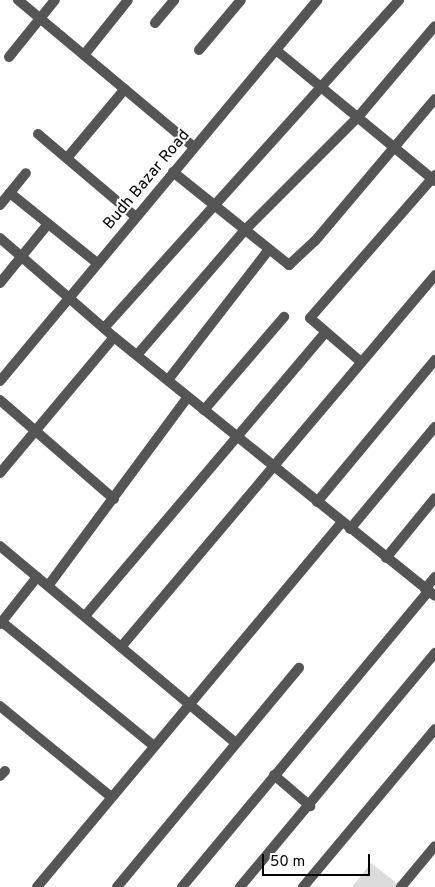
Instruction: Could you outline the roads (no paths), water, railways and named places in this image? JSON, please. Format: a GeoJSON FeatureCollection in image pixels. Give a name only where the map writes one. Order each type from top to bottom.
{"type":"FeatureCollection","features":[{"type":"Feature","properties":{"kind":"street"},"geometry":{"type":"LineString","coordinates":[[18,0],[194,147]]}},
{"type":"Feature","properties":{"kind":"street"},"geometry":{"type":"LineString","coordinates":[[9,57],[54,0]]}},
{"type":"Feature","properties":{"kind":"street"},"geometry":{"type":"LineString","coordinates":[[84,55],[128,0]]}},
{"type":"Feature","properties":{"kind":"street"},"geometry":{"type":"LineString","coordinates":[[154,23],[174,0]]}},
{"type":"Feature","properties":{"kind":"street"},"geometry":{"type":"LineString","coordinates":[[199,50],[241,0]]}},
{"type":"Feature","properties":{"kind":"street","name":"Budh Bazar Road"},"geometry":{"type":"LineString","coordinates":[[0,382],[317,0]]}},
{"type":"Feature","properties":{"kind":"street"},"geometry":{"type":"LineString","coordinates":[[104,328],[323,88],[399,0]]}},
{"type":"Feature","properties":{"kind":"street"},"geometry":{"type":"LineString","coordinates":[[137,355],[243,232],[358,118],[435,26]]}},
{"type":"Feature","properties":{"kind":"street"},"geometry":{"type":"LineString","coordinates":[[276,50],[434,178],[310,318],[361,362]]}},
{"type":"Feature","properties":{"kind":"street"},"geometry":{"type":"LineString","coordinates":[[67,158],[125,89]]}},
{"type":"Feature","properties":{"kind":"street"},"geometry":{"type":"LineString","coordinates":[[173,172],[267,252],[282,263],[294,261],[435,99]]}},
{"type":"Feature","properties":{"kind":"street"},"geometry":{"type":"LineString","coordinates":[[38,134],[136,217]]}},
{"type":"Feature","properties":{"kind":"street"},"geometry":{"type":"LineString","coordinates":[[0,205],[26,173]]}},
{"type":"Feature","properties":{"kind":"street"},"geometry":{"type":"LineString","coordinates":[[10,193],[98,263]]}},
{"type":"Feature","properties":{"kind":"street"},"geometry":{"type":"LineString","coordinates":[[0,283],[48,224]]}},
{"type":"Feature","properties":{"kind":"street"},"geometry":{"type":"LineString","coordinates":[[0,238],[71,295],[114,337],[430,592]]}},
{"type":"Feature","properties":{"kind":"street"},"geometry":{"type":"LineString","coordinates":[[168,380],[267,252]]}},
{"type":"Feature","properties":{"kind":"street"},"geometry":{"type":"LineString","coordinates":[[121,647],[276,469],[361,362],[435,275]]}},
{"type":"Feature","properties":{"kind":"street"},"geometry":{"type":"LineString","coordinates":[[204,410],[284,317]]}},
{"type":"Feature","properties":{"kind":"street"},"geometry":{"type":"LineString","coordinates":[[85,616],[239,438],[326,332]]}},
{"type":"Feature","properties":{"kind":"street"},"geometry":{"type":"LineString","coordinates":[[0,473],[114,337]]}},
{"type":"Feature","properties":{"kind":"street"},"geometry":{"type":"LineString","coordinates":[[317,502],[435,360]]}},
{"type":"Feature","properties":{"kind":"street"},"geometry":{"type":"LineString","coordinates":[[48,586],[188,397]]}},
{"type":"Feature","properties":{"kind":"street"},"geometry":{"type":"LineString","coordinates":[[0,400],[114,499]]}},
{"type":"Feature","properties":{"kind":"street"},"geometry":{"type":"LineString","coordinates":[[350,529],[435,427]]}},
{"type":"Feature","properties":{"kind":"street"},"geometry":{"type":"LineString","coordinates":[[386,558],[435,498]]}},
{"type":"Feature","properties":{"kind":"street"},"geometry":{"type":"LineString","coordinates":[[36,887],[342,522]]}},
{"type":"Feature","properties":{"kind":"street"},"geometry":{"type":"LineString","coordinates":[[0,546],[236,743]]}},
{"type":"Feature","properties":{"kind":"street"},"geometry":{"type":"LineString","coordinates":[[38,577],[1,623],[154,746]]}},
{"type":"Feature","properties":{"kind":"street"},"geometry":{"type":"LineString","coordinates":[[182,887],[274,775],[430,592],[435,577]]}},
{"type":"Feature","properties":{"kind":"street"},"geometry":{"type":"LineString","coordinates":[[240,887],[310,806],[435,653]]}},
{"type":"Feature","properties":{"kind":"street"},"geometry":{"type":"LineString","coordinates":[[117,887],[299,668]]}},
{"type":"Feature","properties":{"kind":"street"},"geometry":{"type":"LineString","coordinates":[[0,706],[112,797]]}},
{"type":"Feature","properties":{"kind":"street"},"geometry":{"type":"LineString","coordinates":[[303,887],[435,730]]}},
{"type":"Feature","properties":{"kind":"street"},"geometry":{"type":"LineString","coordinates":[[274,775],[310,806]]}},
{"type":"Feature","properties":{"kind":"street"},"geometry":{"type":"LineString","coordinates":[[405,886],[435,846]]}}]}
